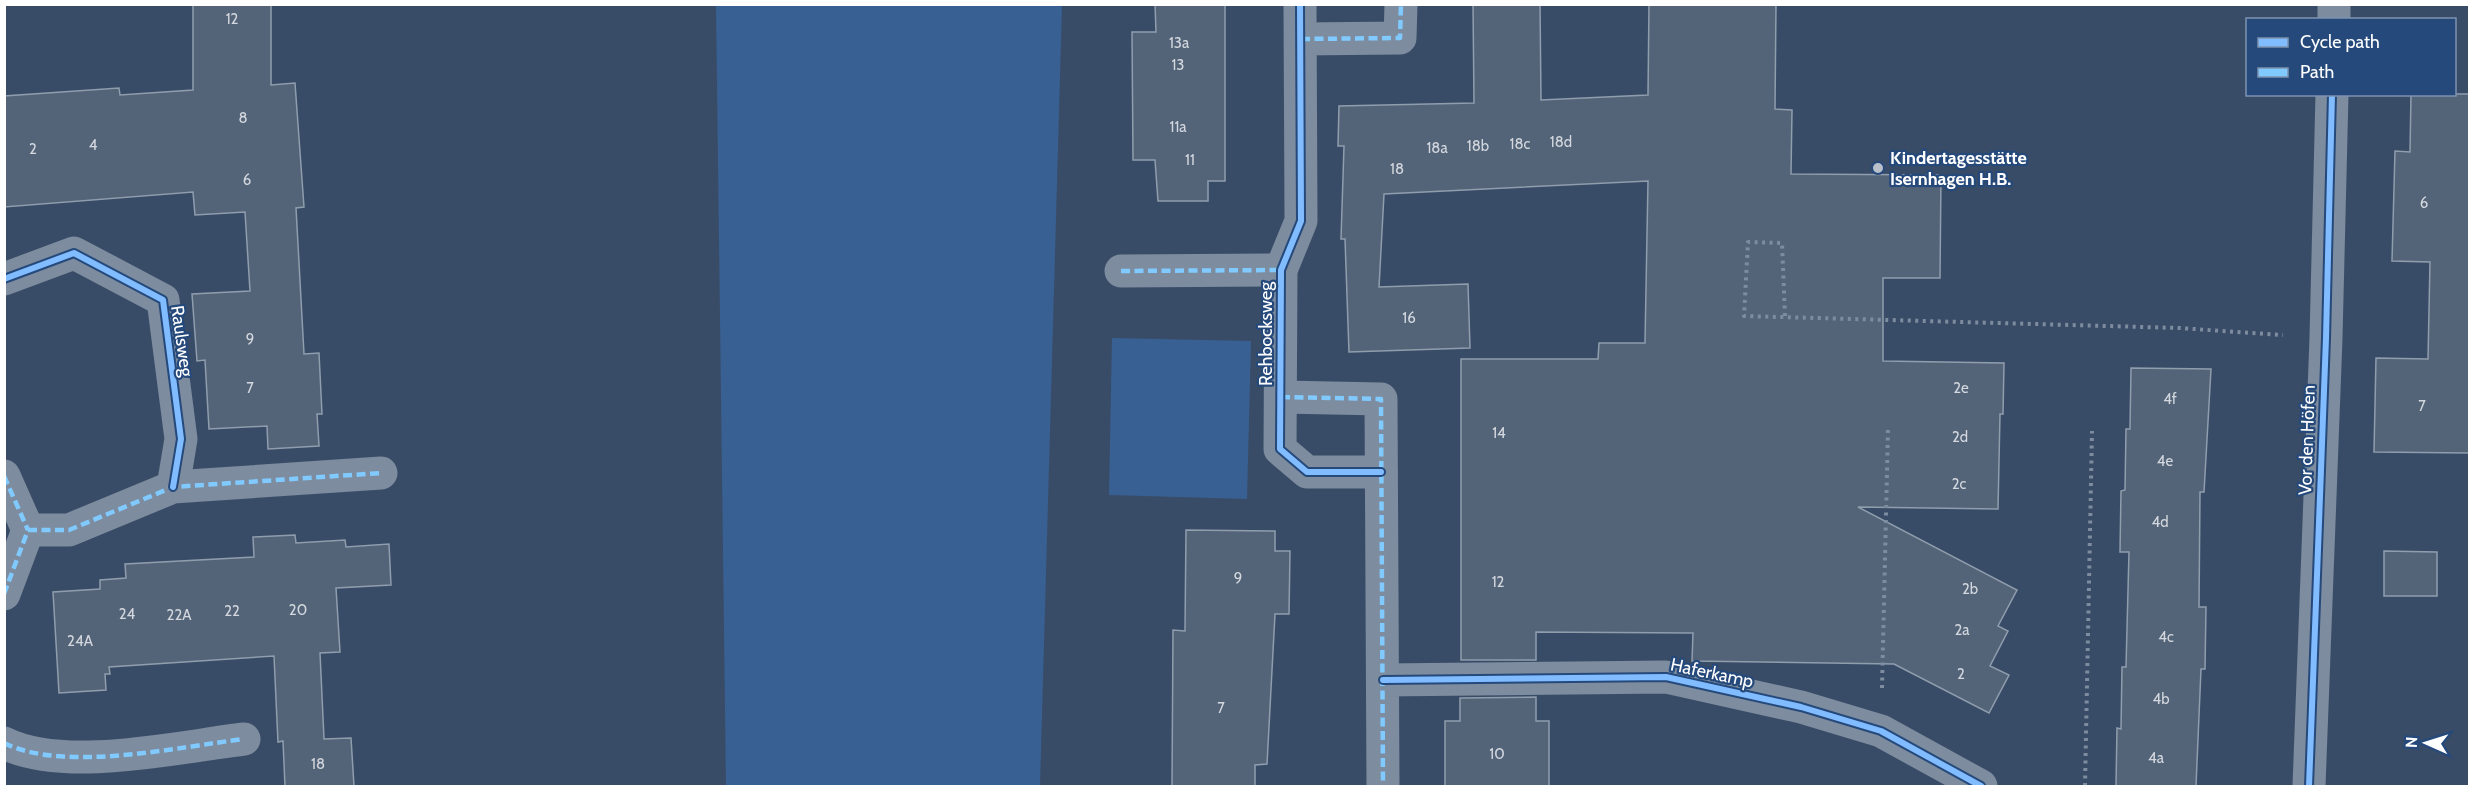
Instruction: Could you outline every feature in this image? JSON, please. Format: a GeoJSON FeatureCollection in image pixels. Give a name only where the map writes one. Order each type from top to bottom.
{"type":"FeatureCollection","features":[{"type":"Feature","properties":{"kind":"street","name":"Rehbocksweg"},"geometry":{"type":"LineString","coordinates":[[1300,4],[1301,221],[1281,270],[1280,449],[1307,472],[1381,472]]}},
{"type":"Feature","properties":{"kind":"street"},"geometry":{"type":"LineString","coordinates":[[1301,39],[1400,38],[1401,4]]}},
{"type":"Feature","properties":{"kind":"street","name":"Vor den Höfen"},"geometry":{"type":"LineString","coordinates":[[2309,786],[2326,338],[2332,96]]}},
{"type":"Feature","properties":{"kind":"street","name":"Raulsweg"},"geometry":{"type":"LineString","coordinates":[[4,279],[74,254],[163,300],[181,439],[172,487]]}},
{"type":"Feature","properties":{"kind":"street","name":"Rehbocksweg"},"geometry":{"type":"LineString","coordinates":[[1121,271],[1281,270]]}},
{"type":"Feature","properties":{"kind":"street","name":"Rehbocksweg"},"geometry":{"type":"LineString","coordinates":[[1281,398],[1381,399],[1383,786]]}},
{"type":"Feature","properties":{"kind":"street"},"geometry":{"type":"LineString","coordinates":[[28,530],[69,530],[172,487],[381,473]]}},
{"type":"Feature","properties":{"kind":"street"},"geometry":{"type":"LineString","coordinates":[[4,476],[28,530],[4,594]]}},
{"type":"Feature","properties":{"kind":"street","name":"Haferkamp"},"geometry":{"type":"LineString","coordinates":[[1383,680],[1666,678],[1801,707],[1881,731],[1981,786]]}},
{"type":"Feature","properties":{"kind":"street"},"geometry":{"type":"LineString","coordinates":[[4,744],[20,751],[87,759],[244,739]]}},
{"type":"Feature","properties":{"kind":"path"},"geometry":{"type":"LineString","coordinates":[[1785,316],[1782,243],[1748,242],[1744,316],[2179,328],[2326,338]]}},
{"type":"Feature","properties":{"kind":"path"},"geometry":{"type":"LineString","coordinates":[[1881,731],[1888,429]]}},
{"type":"Feature","properties":{"kind":"path"},"geometry":{"type":"LineString","coordinates":[[2085,786],[2092,431]]}},
{"type":"Feature","properties":{"kind":"shaded area"},"geometry":{"type":"Polygon","coordinates":[[[716,5],[1062,5],[1040,786],[726,786],[716,5]]]}},
{"type":"Feature","properties":{"kind":"shaded area"},"geometry":{"type":"Polygon","coordinates":[[[1112,338],[1251,341],[1247,499],[1109,495],[1112,338]]]}},
{"type":"Feature","properties":{"kind":"building"},"geometry":{"type":"Polygon","coordinates":[[[193,4],[271,4],[271,85],[295,83],[304,207],[296,208],[304,354],[319,353],[322,414],[317,414],[319,446],[268,449],[267,426],[209,429],[205,360],[197,361],[192,294],[250,291],[245,212],[195,215],[193,192],[4,207],[4,96],[119,88],[120,95],[193,90],[193,4]]]}},
{"type":"Feature","properties":{"kind":"building"},"geometry":{"type":"Polygon","coordinates":[[[1155,4],[1225,4],[1225,181],[1208,181],[1208,201],[1158,201],[1155,160],[1133,160],[1132,32],[1156,32],[1155,4]]]}},
{"type":"Feature","properties":{"kind":"building"},"geometry":{"type":"Polygon","coordinates":[[[1473,4],[1540,4],[1541,100],[1648,95],[1649,4],[1776,4],[1775,109],[1792,110],[1791,174],[1941,175],[1940,278],[1883,278],[1883,361],[2004,363],[2003,414],[2000,414],[1998,509],[1858,507],[2017,590],[1998,626],[2008,631],[1990,666],[2009,675],[1989,713],[1894,664],[1692,661],[1693,633],[1536,632],[1536,660],[1461,660],[1461,359],[1598,359],[1599,343],[1645,343],[1648,181],[1384,194],[1379,287],[1468,284],[1470,348],[1349,352],[1345,239],[1341,239],[1344,146],[1338,146],[1339,106],[1474,103],[1473,4]]]}},
{"type":"Feature","properties":{"kind":"building"},"geometry":{"type":"Polygon","coordinates":[[[2469,94],[2469,453],[2374,452],[2376,358],[2428,359],[2430,262],[2392,261],[2395,151],[2410,152],[2411,96],[2469,94]]]}},
{"type":"Feature","properties":{"kind":"building"},"geometry":{"type":"Polygon","coordinates":[[[2131,368],[2211,369],[2204,492],[2200,492],[2199,607],[2206,607],[2205,669],[2201,669],[2196,786],[2116,786],[2117,728],[2121,729],[2122,667],[2126,667],[2129,552],[2120,552],[2121,491],[2125,490],[2126,429],[2130,429],[2131,368]]]}},
{"type":"Feature","properties":{"kind":"building"},"geometry":{"type":"Polygon","coordinates":[[[1186,530],[1275,531],[1275,551],[1290,551],[1289,614],[1275,614],[1267,764],[1255,765],[1255,786],[1172,786],[1173,630],[1185,631],[1186,530]]]}},
{"type":"Feature","properties":{"kind":"building"},"geometry":{"type":"Polygon","coordinates":[[[295,535],[296,543],[345,540],[346,547],[389,544],[391,585],[336,588],[340,652],[320,653],[324,739],[351,738],[354,786],[285,786],[283,741],[278,742],[274,656],[109,667],[110,674],[105,674],[106,690],[59,693],[53,592],[100,589],[100,580],[126,578],[125,564],[254,557],[253,537],[295,535]]]}},
{"type":"Feature","properties":{"kind":"building"},"geometry":{"type":"Polygon","coordinates":[[[2384,551],[2437,552],[2437,596],[2384,596],[2384,551]]]}},
{"type":"Feature","properties":{"kind":"building"},"geometry":{"type":"Polygon","coordinates":[[[1536,697],[1536,721],[1549,721],[1549,786],[1445,786],[1445,721],[1460,721],[1460,698],[1536,697]]]}},
{"type":"Feature","properties":{"kind":"marked path"},"geometry":{"type":"LineString","coordinates":[[1301,39],[1400,38],[1401,4]]}},
{"type":"Feature","properties":{"kind":"marked path"},"geometry":{"type":"LineString","coordinates":[[1121,271],[1281,270]]}},
{"type":"Feature","properties":{"kind":"marked path"},"geometry":{"type":"LineString","coordinates":[[1281,397],[1381,399],[1383,786]]}},
{"type":"Feature","properties":{"kind":"marked path"},"geometry":{"type":"LineString","coordinates":[[28,530],[69,530],[173,487],[381,473]]}},
{"type":"Feature","properties":{"kind":"marked path"},"geometry":{"type":"LineString","coordinates":[[4,476],[28,530]]}},
{"type":"Feature","properties":{"kind":"marked path"},"geometry":{"type":"LineString","coordinates":[[4,594],[28,530]]}},
{"type":"Feature","properties":{"kind":"marked path"},"geometry":{"type":"LineString","coordinates":[[4,743],[29,752],[89,757],[155,752],[244,739]]}},
{"type":"Feature","properties":{"kind":"cycle path"},"geometry":{"type":"LineString","coordinates":[[1300,4],[1301,221],[1281,270],[1280,449],[1307,472],[1381,472]]}},
{"type":"Feature","properties":{"kind":"cycle path"},"geometry":{"type":"LineString","coordinates":[[2309,786],[2326,338],[2332,96]]}},
{"type":"Feature","properties":{"kind":"cycle path"},"geometry":{"type":"LineString","coordinates":[[4,279],[74,253],[163,300],[181,439],[173,487]]}},
{"type":"Feature","properties":{"kind":"cycle path"},"geometry":{"type":"LineString","coordinates":[[1383,680],[1666,677],[1801,707],[1881,731],[1981,786]]}},
{"type":"Feature","properties":{"kind":"place","name":"Kindertagesstätte Isernhagen H.B."},"geometry":{"type":"Point","coordinates":[1878,168]}}]}
